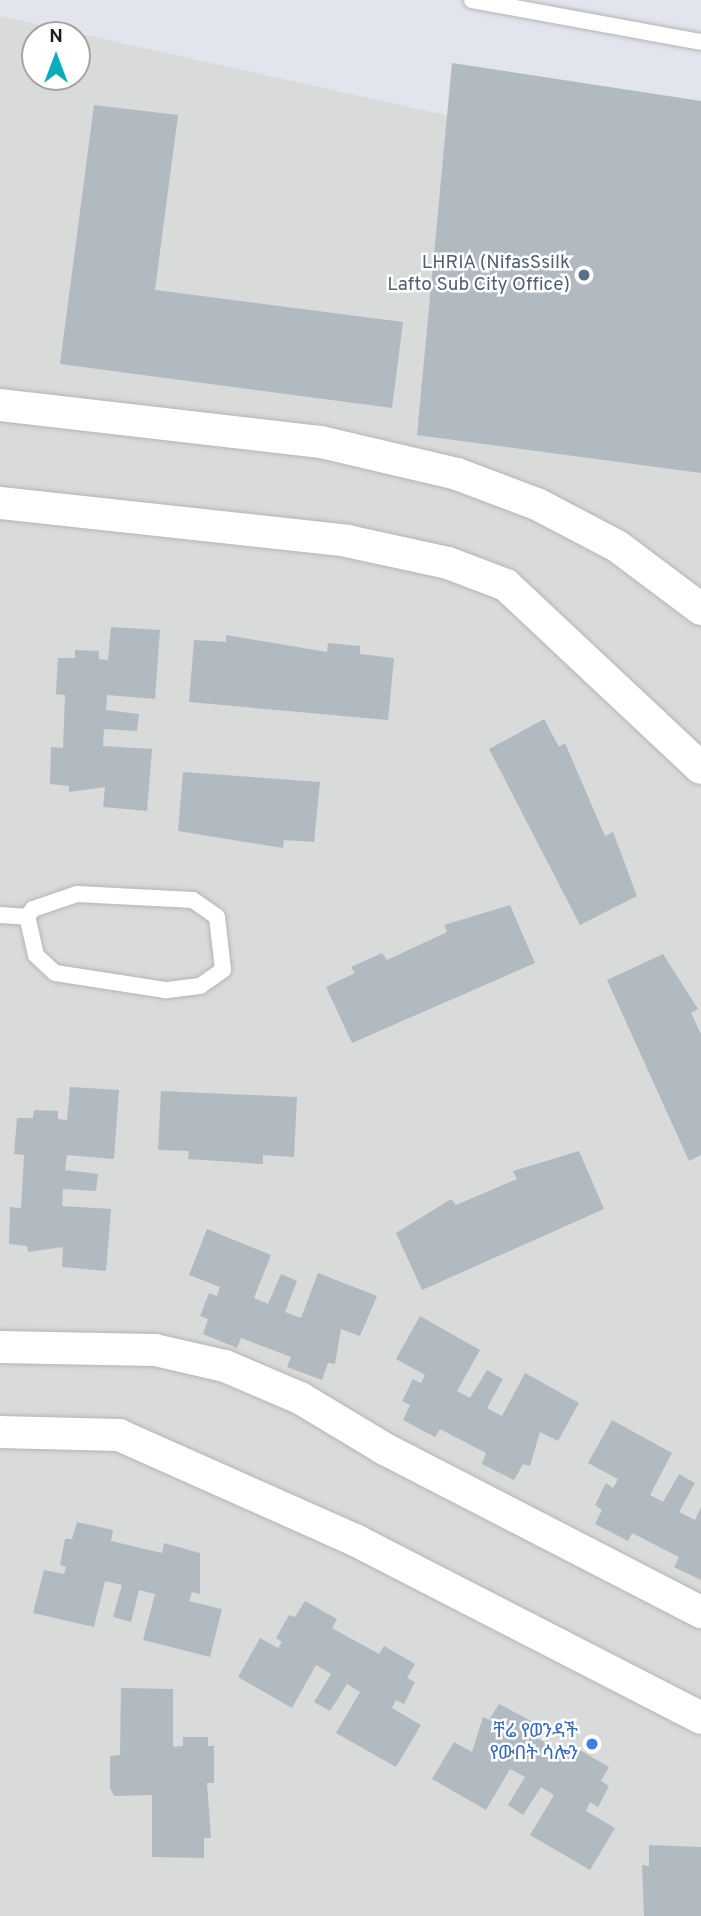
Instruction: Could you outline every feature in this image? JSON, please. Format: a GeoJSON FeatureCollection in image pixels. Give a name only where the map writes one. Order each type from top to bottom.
{"type":"FeatureCollection","features":[{"type":"Feature","properties":{"kind":"street"},"geometry":{"type":"LineString","coordinates":[[0,405],[321,442],[457,474],[537,504],[617,546],[701,609]]}},
{"type":"Feature","properties":{"kind":"street"},"geometry":{"type":"LineString","coordinates":[[0,503],[347,541],[448,563],[506,585],[701,768]]}},
{"type":"Feature","properties":{"kind":"street"},"geometry":{"type":"LineString","coordinates":[[0,1347],[155,1350],[225,1366],[300,1398],[384,1449],[701,1612]]}},
{"type":"Feature","properties":{"kind":"street"},"geometry":{"type":"LineString","coordinates":[[0,1432],[119,1435],[357,1541],[701,1718]]}},
{"type":"Feature","properties":{"kind":"lane"},"geometry":{"type":"LineString","coordinates":[[472,0],[701,43]]}},
{"type":"Feature","properties":{"kind":"lane"},"geometry":{"type":"LineString","coordinates":[[0,915],[27,917],[46,902],[76,894],[192,900],[218,917],[223,970],[200,986],[165,990],[55,973],[36,955],[27,917]]}},
{"type":"Feature","properties":{"kind":"shaded area"},"geometry":{"type":"Polygon","coordinates":[[[0,16],[22,21],[21,91],[91,91],[91,36],[701,172],[701,1916],[0,1916],[0,16]]]}},
{"type":"Feature","properties":{"kind":"building"},"geometry":{"type":"Polygon","coordinates":[[[452,63],[701,101],[701,473],[417,435],[452,63]]]}},
{"type":"Feature","properties":{"kind":"building"},"geometry":{"type":"Polygon","coordinates":[[[94,105],[178,115],[155,290],[403,322],[392,408],[60,364],[94,105]]]}},
{"type":"Feature","properties":{"kind":"building"},"geometry":{"type":"Polygon","coordinates":[[[111,627],[160,630],[155,699],[107,695],[106,710],[139,714],[137,731],[104,729],[103,746],[152,749],[147,811],[103,807],[105,787],[69,792],[69,786],[50,784],[51,747],[63,748],[65,695],[56,694],[58,658],[75,658],[75,650],[99,651],[99,659],[108,660],[111,627]]]}},
{"type":"Feature","properties":{"kind":"building"},"geometry":{"type":"Polygon","coordinates":[[[226,635],[327,652],[328,643],[360,646],[360,654],[394,658],[388,720],[189,702],[194,640],[226,642],[226,635]]]}},
{"type":"Feature","properties":{"kind":"building"},"geometry":{"type":"Polygon","coordinates":[[[544,719],[559,747],[565,743],[605,836],[613,832],[637,896],[580,925],[489,749],[544,719]]]}},
{"type":"Feature","properties":{"kind":"building"},"geometry":{"type":"Polygon","coordinates":[[[183,772],[320,782],[314,842],[284,840],[283,848],[178,831],[183,772]]]}},
{"type":"Feature","properties":{"kind":"building"},"geometry":{"type":"Polygon","coordinates":[[[510,905],[535,963],[352,1043],[326,987],[355,973],[351,967],[382,953],[387,960],[447,932],[444,925],[510,905]]]}},
{"type":"Feature","properties":{"kind":"building"},"geometry":{"type":"Polygon","coordinates":[[[663,954],[698,1009],[691,1013],[701,1034],[701,1155],[689,1161],[607,980],[663,954]]]}},
{"type":"Feature","properties":{"kind":"building"},"geometry":{"type":"Polygon","coordinates":[[[70,1087],[119,1090],[114,1159],[67,1155],[65,1170],[98,1174],[96,1191],[63,1189],[62,1206],[111,1209],[106,1271],[62,1267],[63,1247],[28,1252],[27,1246],[9,1244],[10,1207],[21,1208],[24,1155],[14,1154],[17,1118],[33,1118],[34,1110],[58,1111],[58,1119],[67,1120],[70,1087]]]}},
{"type":"Feature","properties":{"kind":"building"},"geometry":{"type":"Polygon","coordinates":[[[161,1091],[297,1097],[294,1157],[263,1155],[263,1164],[188,1159],[189,1151],[158,1150],[161,1091]]]}},
{"type":"Feature","properties":{"kind":"building"},"geometry":{"type":"Polygon","coordinates":[[[579,1151],[604,1209],[422,1290],[396,1233],[451,1199],[456,1205],[517,1179],[513,1171],[579,1151]]]}},
{"type":"Feature","properties":{"kind":"building"},"geometry":{"type":"Polygon","coordinates":[[[207,1229],[271,1255],[254,1298],[268,1304],[281,1274],[297,1281],[285,1312],[301,1318],[318,1273],[377,1296],[360,1336],[341,1329],[335,1364],[328,1363],[322,1380],[287,1367],[291,1357],[241,1338],[237,1348],[203,1334],[208,1319],[200,1316],[209,1293],[217,1296],[220,1287],[189,1275],[207,1229]]]}},
{"type":"Feature","properties":{"kind":"building"},"geometry":{"type":"Polygon","coordinates":[[[420,1316],[480,1350],[457,1391],[470,1398],[487,1370],[503,1379],[487,1408],[502,1416],[525,1373],[579,1403],[558,1441],[540,1432],[530,1466],[523,1464],[514,1480],[482,1464],[486,1453],[440,1429],[435,1437],[403,1420],[410,1405],[402,1401],[413,1379],[421,1383],[425,1375],[396,1359],[420,1316]]]}},
{"type":"Feature","properties":{"kind":"building"},"geometry":{"type":"Polygon","coordinates":[[[612,1420],[672,1453],[650,1495],[663,1502],[679,1474],[695,1483],[679,1512],[695,1520],[701,1507],[701,1580],[674,1567],[679,1557],[632,1533],[628,1541],[595,1524],[602,1510],[595,1505],[606,1483],[613,1488],[618,1479],[588,1463],[612,1420]]]}},
{"type":"Feature","properties":{"kind":"building"},"geometry":{"type":"Polygon","coordinates":[[[77,1522],[113,1530],[111,1541],[162,1553],[164,1543],[200,1553],[200,1594],[192,1592],[189,1601],[222,1609],[210,1657],[143,1640],[155,1594],[139,1590],[131,1622],[113,1617],[122,1585],[105,1581],[94,1627],[33,1613],[44,1570],[64,1574],[66,1567],[60,1565],[65,1539],[72,1539],[77,1522]]]}},
{"type":"Feature","properties":{"kind":"building"},"geometry":{"type":"Polygon","coordinates":[[[305,1601],[337,1619],[332,1628],[379,1654],[384,1646],[415,1664],[407,1678],[415,1682],[404,1704],[396,1700],[392,1708],[421,1725],[396,1767],[336,1733],[360,1692],[347,1684],[330,1711],[314,1702],[331,1674],[316,1665],[292,1708],[238,1677],[260,1638],[278,1648],[282,1642],[276,1638],[289,1615],[295,1617],[305,1601]]]}},
{"type":"Feature","properties":{"kind":"building"},"geometry":{"type":"Polygon","coordinates":[[[121,1688],[173,1689],[173,1747],[183,1746],[183,1737],[208,1737],[208,1746],[214,1746],[214,1783],[207,1783],[211,1838],[204,1838],[204,1858],[152,1857],[152,1795],[114,1796],[110,1788],[110,1756],[120,1755],[121,1688]]]}},
{"type":"Feature","properties":{"kind":"building"},"geometry":{"type":"Polygon","coordinates":[[[499,1704],[531,1721],[526,1732],[573,1758],[578,1749],[609,1767],[601,1781],[609,1786],[598,1807],[590,1802],[586,1811],[615,1828],[590,1870],[530,1835],[554,1795],[541,1787],[523,1815],[508,1805],[525,1777],[510,1769],[486,1810],[432,1779],[454,1742],[472,1752],[483,1717],[489,1720],[499,1704]]]}},
{"type":"Feature","properties":{"kind":"building"},"geometry":{"type":"Polygon","coordinates":[[[649,1845],[701,1847],[701,1916],[644,1916],[642,1865],[649,1866],[649,1845]]]}},
{"type":"Feature","properties":{"kind":"place","name":"LHRIA (NifasSsilk Lafto Sub City Office)"},"geometry":{"type":"Point","coordinates":[584,275]}},
{"type":"Feature","properties":{"kind":"place","name":"ቸሬ የወንዳች የውበት ሳሎን"},"geometry":{"type":"Point","coordinates":[592,1744]}}]}
